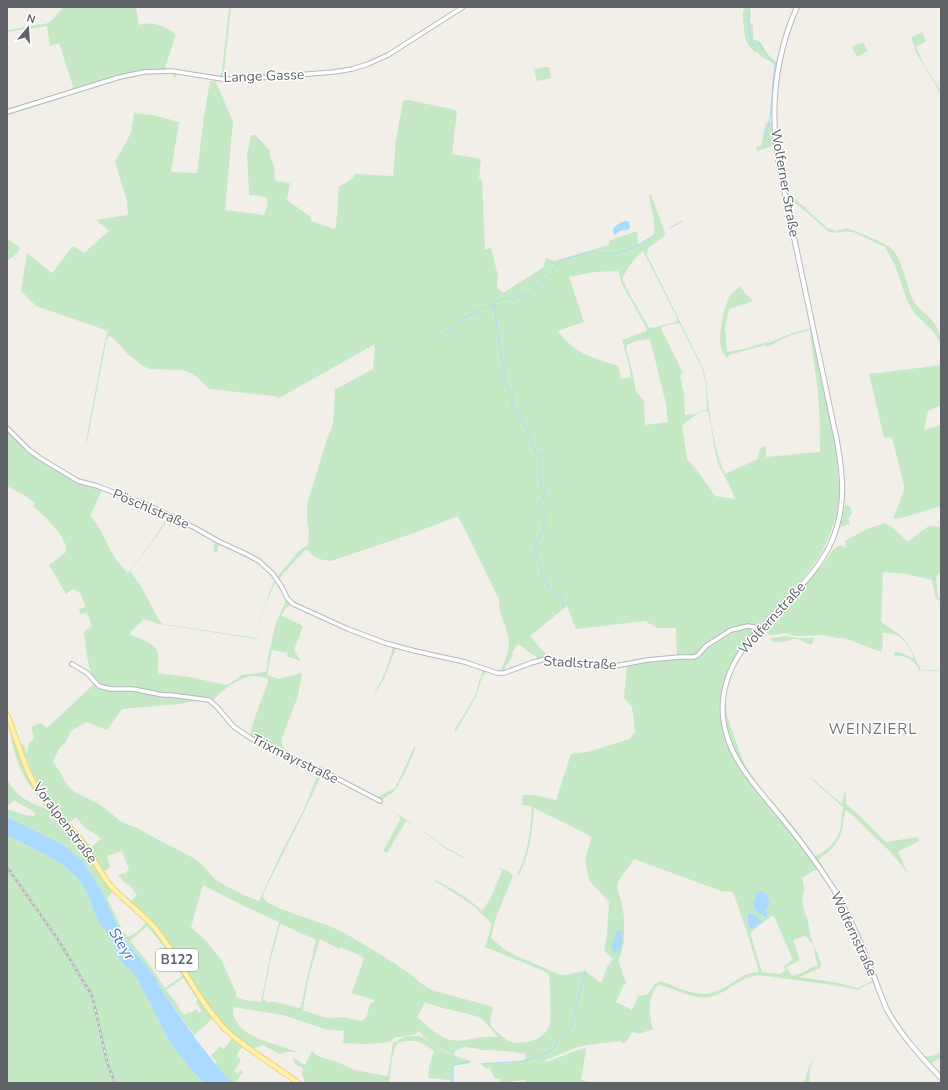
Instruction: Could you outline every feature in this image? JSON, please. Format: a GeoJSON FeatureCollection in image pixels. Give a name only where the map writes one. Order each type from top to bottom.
{"type":"FeatureCollection","features":[{"type":"Feature","properties":{"kind":"main road","name":"Wolferner Straße"},"geometry":{"type":"LineString","coordinates":[[797,7],[781,54],[777,73],[774,116],[776,147],[800,270]]}},
{"type":"Feature","properties":{"kind":"main road","name":"Wolfernstraße"},"geometry":{"type":"LineString","coordinates":[[800,270],[837,441],[842,473],[842,503],[833,537],[822,559],[804,584],[760,628],[735,660],[725,686],[723,702],[726,737],[745,773],[796,835],[834,889],[860,939],[891,1018],[907,1040],[941,1078]]}},
{"type":"Feature","properties":{"kind":"main road","name":"Voralpenstraße"},"geometry":{"type":"LineString","coordinates":[[7,715],[34,784],[50,806],[78,836],[110,885],[146,918],[223,1026],[238,1041],[298,1083]]}},
{"type":"Feature","properties":{"kind":"street","name":"Lange Gasse"},"geometry":{"type":"LineString","coordinates":[[7,112],[120,77],[144,72],[172,72],[222,79],[246,79],[334,72],[352,69],[388,55],[463,7]]}},
{"type":"Feature","properties":{"kind":"street","name":"Pöschlstraße"},"geometry":{"type":"LineString","coordinates":[[7,428],[34,454],[78,481],[97,486],[152,507],[259,561],[277,580],[287,598]]}},
{"type":"Feature","properties":{"kind":"street","name":"Stadlstraße"},"geometry":{"type":"LineString","coordinates":[[287,598],[293,604],[301,608],[348,629],[385,643],[408,650],[465,662],[497,673],[504,673],[545,659],[574,664],[610,667],[652,659],[682,656],[694,657],[698,655],[706,646],[731,630],[748,626],[760,628]]}},
{"type":"Feature","properties":{"kind":"street","name":"Trixmayrstraße"},"geometry":{"type":"LineString","coordinates":[[72,664],[89,675],[98,685],[103,688],[133,688],[163,695],[209,700],[234,727],[252,739],[274,751],[321,770],[380,801]]}},
{"type":"Feature","properties":{"kind":"green space"},"geometry":{"type":"Polygon","coordinates":[[[64,7],[136,7],[139,25],[154,24],[176,34],[165,68],[219,76],[222,71],[229,7],[231,7],[224,76],[245,78],[281,73],[299,73],[297,78],[240,82],[177,74],[176,77],[174,77],[173,74],[163,73],[133,76],[7,115],[7,109],[72,89],[73,86],[59,43],[50,46],[47,26],[7,32],[7,30],[49,23],[64,7]]]}},
{"type":"Feature","properties":{"kind":"green space"},"geometry":{"type":"Polygon","coordinates":[[[747,7],[750,7],[751,12],[750,22],[753,26],[753,39],[760,42],[770,57],[776,62],[776,66],[755,52],[746,41],[743,12],[747,7]]]}},
{"type":"Feature","properties":{"kind":"green space"},"geometry":{"type":"Polygon","coordinates":[[[922,32],[926,41],[916,47],[941,94],[914,48],[915,47],[911,38],[922,32]]]}},
{"type":"Feature","properties":{"kind":"green space"},"geometry":{"type":"Polygon","coordinates":[[[863,42],[868,51],[857,57],[852,47],[863,42]]]}},
{"type":"Feature","properties":{"kind":"green space"},"geometry":{"type":"Polygon","coordinates":[[[549,67],[551,78],[537,81],[534,69],[549,67]]]}},
{"type":"Feature","properties":{"kind":"green space"},"geometry":{"type":"Polygon","coordinates":[[[210,81],[216,82],[233,122],[225,210],[264,215],[268,203],[266,197],[249,195],[247,155],[251,135],[255,135],[270,151],[270,156],[274,166],[275,181],[290,183],[287,200],[311,217],[311,221],[334,229],[336,227],[339,187],[356,174],[393,176],[396,140],[403,101],[408,100],[452,109],[457,111],[452,154],[481,159],[479,179],[482,180],[485,250],[491,248],[498,276],[497,287],[503,293],[544,267],[546,258],[554,261],[609,245],[609,241],[637,231],[638,245],[654,235],[654,220],[649,195],[651,194],[666,233],[648,248],[647,255],[703,368],[706,383],[710,416],[715,442],[725,474],[758,459],[760,450],[764,446],[766,447],[766,457],[820,452],[819,403],[810,330],[789,336],[767,347],[766,345],[729,355],[728,357],[730,360],[723,351],[720,339],[723,315],[729,297],[739,286],[753,301],[729,309],[725,327],[727,352],[768,343],[792,333],[811,328],[836,448],[839,503],[836,517],[828,539],[819,557],[796,588],[759,624],[760,632],[740,656],[730,676],[727,687],[726,711],[739,751],[748,770],[757,784],[788,819],[815,856],[828,848],[836,839],[840,829],[843,807],[809,777],[842,804],[844,793],[846,793],[846,804],[886,842],[918,837],[919,841],[898,852],[908,876],[891,853],[856,818],[845,810],[842,830],[836,844],[819,860],[844,904],[866,950],[879,981],[875,987],[873,983],[868,984],[858,990],[833,985],[758,975],[751,976],[739,982],[722,993],[710,997],[701,997],[691,996],[658,985],[652,995],[650,1006],[653,1029],[639,1034],[632,1032],[624,1044],[620,1041],[587,1045],[575,1048],[543,1061],[547,1062],[585,1048],[581,1080],[595,1083],[527,1083],[524,1080],[501,1083],[500,1078],[495,1079],[490,1068],[486,1069],[480,1063],[521,1061],[526,1059],[525,1054],[464,1047],[455,1051],[454,1055],[435,1045],[419,1031],[416,1034],[393,1038],[392,1041],[386,1042],[368,1044],[343,1043],[344,1031],[328,1030],[283,1015],[233,1007],[233,1015],[235,1019],[246,1032],[254,1037],[298,1052],[279,1054],[263,1045],[252,1049],[250,1052],[242,1047],[236,1056],[241,1060],[234,1071],[238,1074],[241,1070],[243,1072],[236,1082],[237,1083],[233,1083],[225,1077],[215,1064],[217,1062],[211,1056],[220,1046],[224,1049],[232,1038],[213,1018],[194,1035],[157,984],[157,980],[123,938],[101,890],[83,862],[64,845],[7,817],[7,810],[25,815],[34,816],[35,814],[14,800],[9,805],[7,804],[7,779],[14,790],[29,802],[47,809],[53,805],[41,790],[21,745],[23,744],[27,754],[29,743],[34,738],[31,727],[40,723],[47,728],[93,685],[84,632],[92,626],[87,613],[80,614],[79,609],[86,607],[80,593],[73,589],[66,594],[49,565],[65,553],[66,547],[64,542],[52,525],[33,506],[35,503],[7,486],[7,426],[17,438],[34,452],[74,478],[146,503],[189,523],[219,541],[258,559],[277,577],[300,550],[308,545],[309,533],[307,505],[333,424],[334,387],[336,389],[373,369],[375,344],[279,398],[274,396],[209,389],[197,377],[189,372],[182,370],[150,369],[143,366],[128,354],[113,338],[109,336],[106,342],[87,442],[86,441],[108,331],[36,306],[21,291],[27,253],[52,273],[73,246],[84,253],[109,231],[96,220],[128,215],[127,201],[115,162],[131,133],[134,113],[153,115],[179,122],[171,172],[197,173],[210,81]],[[643,251],[631,263],[622,278],[649,328],[676,322],[677,318],[643,251]],[[618,271],[594,272],[569,277],[584,322],[558,331],[578,350],[592,357],[618,366],[621,379],[631,377],[622,340],[646,331],[647,329],[623,286],[618,271]],[[679,323],[667,325],[661,328],[683,373],[680,375],[684,394],[685,415],[695,414],[707,409],[706,385],[702,368],[679,323]],[[650,339],[637,341],[626,346],[634,379],[635,390],[644,401],[645,425],[668,422],[666,404],[650,339]],[[707,410],[695,415],[682,425],[687,459],[715,496],[735,499],[717,459],[707,410]],[[102,490],[90,516],[97,525],[112,553],[128,573],[153,540],[168,516],[154,509],[102,490]],[[458,516],[411,534],[331,561],[315,557],[308,550],[305,550],[279,580],[287,594],[298,605],[348,628],[400,647],[465,661],[492,670],[501,671],[508,651],[509,641],[499,606],[499,599],[458,516]],[[169,517],[130,571],[141,586],[160,622],[163,624],[256,638],[264,606],[275,579],[258,562],[237,551],[220,545],[217,553],[213,551],[215,541],[192,527],[169,517]],[[276,581],[264,607],[256,639],[159,624],[144,619],[129,634],[146,641],[157,649],[158,673],[189,677],[227,685],[242,675],[265,672],[267,670],[268,657],[276,623],[286,601],[285,595],[276,581]],[[290,605],[281,615],[303,626],[294,650],[301,662],[287,656],[288,653],[272,650],[267,675],[278,679],[302,673],[298,696],[282,738],[282,744],[290,754],[323,769],[328,769],[327,771],[377,797],[395,788],[414,747],[416,748],[396,789],[383,799],[381,803],[386,806],[323,772],[264,892],[263,898],[267,902],[281,909],[343,932],[380,954],[432,990],[493,1007],[490,1018],[491,1026],[508,1041],[517,1043],[528,1042],[543,1035],[550,1023],[549,975],[544,971],[485,947],[492,924],[474,906],[435,881],[436,880],[460,894],[482,911],[490,899],[502,871],[499,868],[507,870],[513,876],[496,917],[491,938],[512,954],[558,974],[565,975],[585,971],[601,983],[607,967],[613,959],[604,950],[607,934],[609,902],[589,880],[585,859],[592,837],[534,808],[528,851],[519,875],[517,874],[524,858],[528,841],[532,807],[522,805],[523,795],[534,795],[556,800],[571,754],[588,752],[630,739],[635,731],[632,707],[624,698],[627,666],[599,667],[550,661],[537,662],[537,657],[518,644],[506,665],[503,674],[487,672],[482,677],[476,697],[455,733],[455,729],[475,696],[482,672],[481,669],[461,662],[396,648],[384,679],[372,699],[387,668],[393,647],[356,633],[294,606],[290,605]],[[567,606],[530,636],[549,657],[608,666],[642,659],[677,655],[676,631],[675,628],[657,628],[645,621],[576,629],[567,606]],[[251,676],[241,680],[220,693],[213,701],[239,729],[250,736],[268,679],[251,676]],[[200,700],[180,704],[122,709],[107,730],[86,722],[71,731],[65,743],[60,747],[53,761],[68,786],[75,792],[99,804],[122,822],[137,828],[190,856],[199,862],[215,879],[226,886],[259,901],[280,855],[303,811],[319,772],[309,766],[277,754],[254,742],[235,729],[213,705],[200,700]],[[76,817],[69,823],[91,847],[101,839],[86,828],[76,817]],[[122,851],[107,856],[110,867],[104,872],[113,885],[113,891],[107,898],[123,932],[128,937],[140,929],[149,918],[125,896],[132,901],[137,895],[129,884],[125,883],[118,875],[126,873],[129,869],[122,851]],[[634,859],[618,882],[617,887],[624,918],[624,941],[618,960],[627,985],[624,984],[616,1002],[632,1010],[638,996],[648,994],[655,984],[661,981],[685,990],[705,994],[724,988],[746,975],[759,972],[733,892],[721,891],[634,859]],[[817,869],[802,878],[804,889],[802,902],[808,920],[810,935],[821,963],[820,968],[799,977],[839,983],[858,988],[873,980],[841,908],[817,869]],[[203,885],[191,927],[206,941],[222,961],[236,993],[236,997],[248,1001],[261,1002],[271,952],[279,922],[203,885]],[[760,891],[757,893],[753,902],[754,909],[766,918],[768,916],[766,909],[770,903],[768,896],[763,891],[760,891]],[[752,913],[748,914],[749,926],[751,930],[762,921],[752,913]],[[774,916],[770,917],[750,933],[762,972],[780,974],[786,970],[784,966],[793,960],[774,916]],[[281,924],[280,925],[270,962],[263,999],[267,1002],[275,1002],[299,1008],[301,1007],[316,940],[281,924]],[[147,926],[130,941],[145,959],[165,988],[182,976],[162,944],[147,926]],[[805,936],[793,940],[800,960],[786,967],[792,976],[799,974],[818,965],[815,957],[814,945],[805,936]],[[320,939],[307,984],[303,1010],[328,1018],[342,1017],[362,1021],[367,1016],[370,1005],[375,1000],[351,993],[364,958],[340,947],[339,949],[320,939]],[[183,978],[166,990],[180,1008],[179,1009],[185,1015],[196,1009],[199,1013],[202,1011],[196,1003],[199,998],[197,996],[196,997],[183,978]],[[425,1002],[417,1017],[439,1035],[451,1040],[460,1041],[482,1037],[498,1037],[479,1017],[425,1002]]]}},
{"type":"Feature","properties":{"kind":"green space"},"geometry":{"type":"Polygon","coordinates":[[[777,117],[778,143],[782,168],[786,181],[781,168],[777,144],[777,117]]]}},
{"type":"Feature","properties":{"kind":"green space"},"geometry":{"type":"Polygon","coordinates":[[[766,122],[771,122],[773,144],[770,147],[757,151],[756,147],[761,146],[766,122]]]}},
{"type":"Feature","properties":{"kind":"green space"},"geometry":{"type":"Polygon","coordinates":[[[786,182],[789,193],[827,228],[836,231],[849,228],[849,230],[853,230],[874,239],[892,249],[902,266],[913,300],[934,323],[939,333],[941,343],[932,330],[914,313],[907,300],[895,265],[885,247],[853,232],[829,232],[789,199],[786,182]]]}},
{"type":"Feature","properties":{"kind":"green space"},"geometry":{"type":"Polygon","coordinates":[[[7,238],[20,248],[16,254],[7,261],[7,238]]]}},
{"type":"Feature","properties":{"kind":"green space"},"geometry":{"type":"Polygon","coordinates":[[[941,365],[941,405],[928,411],[924,430],[941,425],[941,506],[893,519],[903,493],[904,486],[892,437],[884,438],[869,373],[941,365]]]}},
{"type":"Feature","properties":{"kind":"green space"},"geometry":{"type":"Polygon","coordinates":[[[845,505],[850,506],[852,513],[848,518],[850,524],[840,527],[845,505]]]}},
{"type":"Feature","properties":{"kind":"green space"},"geometry":{"type":"Polygon","coordinates":[[[941,521],[941,573],[938,574],[936,578],[938,598],[941,599],[941,601],[936,599],[932,580],[906,574],[883,572],[881,622],[900,635],[908,644],[921,670],[941,672],[919,670],[915,663],[909,659],[902,656],[894,656],[894,652],[902,653],[914,659],[905,642],[893,634],[882,633],[883,644],[881,652],[844,638],[824,635],[795,636],[785,633],[770,635],[764,630],[763,628],[796,596],[833,550],[840,545],[846,548],[845,541],[867,529],[885,523],[891,526],[908,542],[929,526],[940,527],[941,521]]]}},
{"type":"Feature","properties":{"kind":"green space"},"geometry":{"type":"Polygon","coordinates":[[[786,636],[797,638],[814,638],[811,645],[798,639],[773,642],[771,638],[786,636]]]}},
{"type":"Feature","properties":{"kind":"green space"},"geometry":{"type":"Polygon","coordinates":[[[9,723],[40,797],[46,804],[45,806],[43,806],[20,769],[13,748],[9,723]]]}},
{"type":"Feature","properties":{"kind":"green space"},"geometry":{"type":"Polygon","coordinates":[[[394,812],[417,827],[406,821],[387,853],[383,851],[401,818],[394,812]]]}},
{"type":"Feature","properties":{"kind":"green space"},"geometry":{"type":"Polygon","coordinates":[[[417,827],[464,858],[448,850],[417,827]]]}},
{"type":"Feature","properties":{"kind":"green space"},"geometry":{"type":"Polygon","coordinates":[[[7,836],[50,857],[68,869],[77,878],[85,889],[98,921],[111,938],[120,961],[133,972],[170,1043],[204,1083],[7,1083],[7,836]]]}},
{"type":"Feature","properties":{"kind":"green space"},"geometry":{"type":"Polygon","coordinates":[[[418,1036],[445,1052],[471,1062],[453,1066],[453,1083],[449,1080],[428,1078],[429,1067],[434,1051],[417,1041],[408,1041],[397,1043],[392,1057],[389,1083],[304,1083],[303,1082],[305,1081],[302,1075],[303,1068],[295,1064],[293,1057],[305,1065],[312,1051],[318,1056],[340,1063],[354,1070],[388,1076],[393,1042],[397,1042],[398,1040],[406,1037],[418,1036]]]}},
{"type":"Feature","properties":{"kind":"green space"},"geometry":{"type":"Polygon","coordinates":[[[912,1042],[924,1056],[932,1056],[938,1053],[941,1054],[941,1057],[932,1063],[929,1062],[912,1042]]]}},
{"type":"Feature","properties":{"kind":"green space"},"geometry":{"type":"Polygon","coordinates":[[[816,1053],[810,1068],[809,1083],[804,1083],[809,1067],[816,1053]]]}},
{"type":"Feature","properties":{"kind":"water"},"geometry":{"type":"Polygon","coordinates":[[[625,221],[629,222],[630,228],[620,231],[614,235],[613,229],[618,224],[625,221]]]}},
{"type":"Feature","properties":{"kind":"water","name":"Steyr"},"geometry":{"type":"Polygon","coordinates":[[[7,817],[64,845],[83,862],[101,890],[123,938],[157,980],[157,984],[198,1042],[225,1076],[233,1083],[204,1083],[189,1067],[170,1043],[133,972],[120,961],[111,938],[98,921],[85,889],[77,878],[68,869],[50,857],[7,836],[7,817]]]}},
{"type":"Feature","properties":{"kind":"water"},"geometry":{"type":"Polygon","coordinates":[[[763,891],[768,896],[770,903],[766,909],[768,917],[766,918],[754,909],[753,902],[757,893],[763,891]]]}},
{"type":"Feature","properties":{"kind":"water"},"geometry":{"type":"Polygon","coordinates":[[[752,913],[762,921],[751,930],[748,924],[748,914],[752,913]]]}},
{"type":"Feature","properties":{"kind":"water"},"geometry":{"type":"Polygon","coordinates":[[[617,930],[622,931],[622,944],[619,952],[613,951],[612,946],[617,930]]]}},
{"type":"Feature","properties":{"kind":"waterway"},"geometry":{"type":"LineString","coordinates":[[749,12],[749,30],[753,45],[756,46],[759,43],[764,52],[775,64],[772,93]]}},
{"type":"Feature","properties":{"kind":"waterway"},"geometry":{"type":"LineString","coordinates":[[765,138],[770,118],[772,97]]}},
{"type":"Feature","properties":{"kind":"waterway"},"geometry":{"type":"LineString","coordinates":[[670,228],[682,221]]}},
{"type":"Feature","properties":{"kind":"waterway"},"geometry":{"type":"LineString","coordinates":[[614,254],[633,248],[655,235]]}},
{"type":"Feature","properties":{"kind":"waterway"},"geometry":{"type":"LineString","coordinates":[[507,298],[513,299],[531,293],[553,273],[553,270],[561,260],[594,251],[612,254]]}},
{"type":"Feature","properties":{"kind":"waterway"},"geometry":{"type":"LineString","coordinates":[[505,298],[494,304],[500,350],[505,370],[505,382],[514,397],[511,402],[515,410],[521,413],[519,417],[529,433],[532,441],[530,445],[536,449],[535,452],[541,454],[539,462],[541,472],[539,476],[545,493],[537,508],[545,514],[546,521],[537,541],[535,548],[538,553],[536,555],[542,570],[542,575],[549,589],[556,592],[560,596],[563,608]]}},
{"type":"Feature","properties":{"kind":"waterway"},"geometry":{"type":"LineString","coordinates":[[439,338],[462,319],[494,305]]}},
{"type":"Feature","properties":{"kind":"waterway"},"geometry":{"type":"LineString","coordinates":[[484,1064],[524,1061],[543,1055],[553,1049],[557,1041],[571,1027],[585,971]]}},
{"type":"Feature","properties":{"kind":"waterway"},"geometry":{"type":"LineString","coordinates":[[452,1083],[453,1066],[469,1062]]}},
{"type":"Feature","properties":{"kind":"railway"},"geometry":{"type":"LineString","coordinates":[[7,867],[57,938],[91,994],[107,1062],[115,1083]]}},
{"type":"Feature","properties":{"kind":"district","name":"WEINZIERL"},"geometry":{"type":"Point","coordinates":[873,729]}}]}
